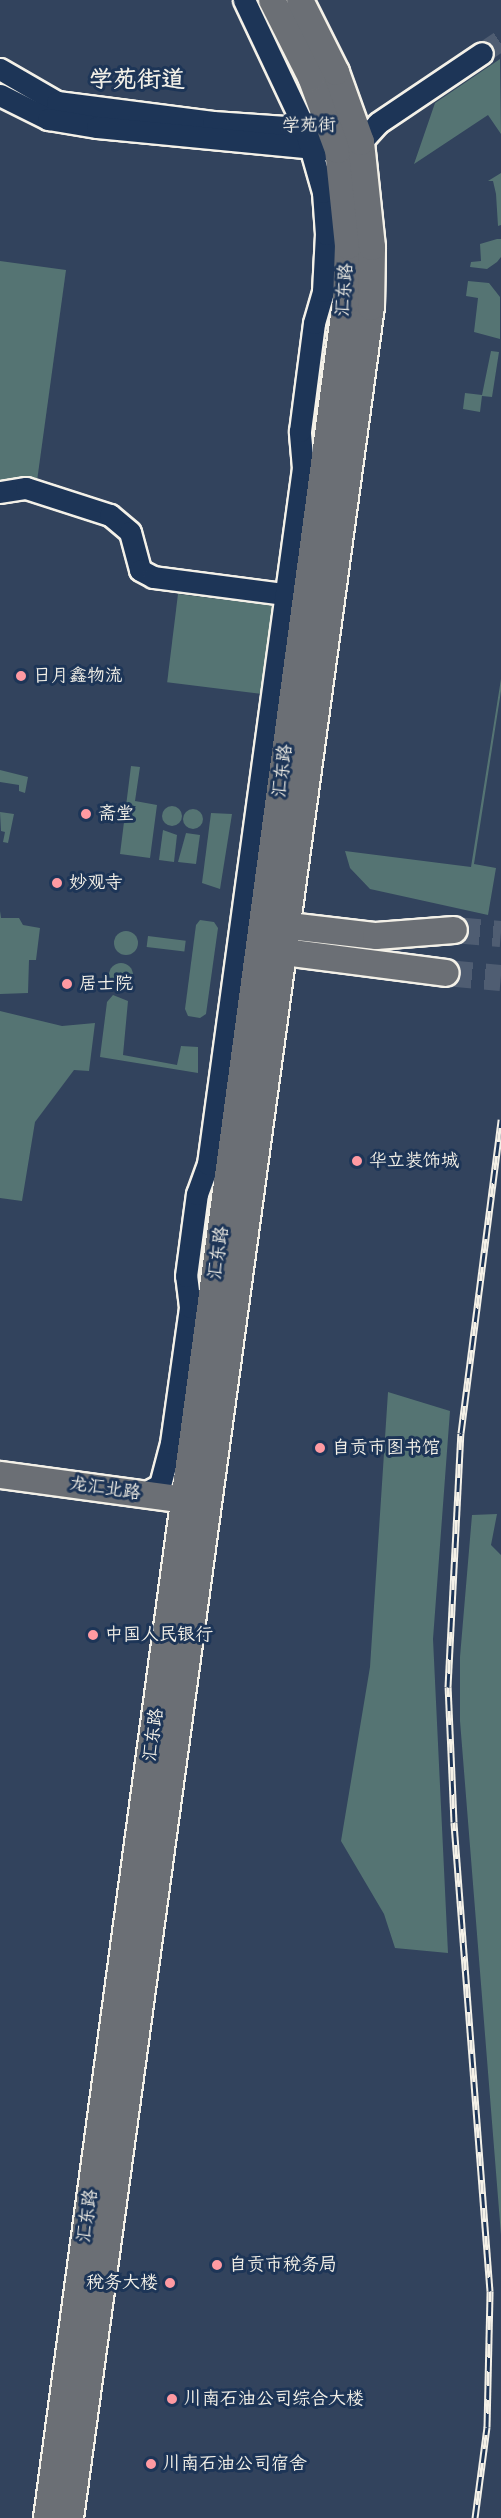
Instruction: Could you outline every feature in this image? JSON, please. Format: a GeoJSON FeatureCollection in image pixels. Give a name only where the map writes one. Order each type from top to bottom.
{"type":"FeatureCollection","features":[{"type":"Feature","properties":{"kind":"main road","name":"汇东路"},"geometry":{"type":"LineString","coordinates":[[272,0],[353,134]]}},
{"type":"Feature","properties":{"kind":"main road","name":"汇东路"},"geometry":{"type":"LineString","coordinates":[[70,2518],[197,1509],[260,949],[275,924],[371,307],[371,237],[353,134],[336,72],[300,0]]}},
{"type":"Feature","properties":{"kind":"main road","name":"汇东路"},"geometry":{"type":"LineString","coordinates":[[47,2518],[197,1509],[285,952],[275,924]]}},
{"type":"Feature","properties":{"kind":"main road"},"geometry":{"type":"LineString","coordinates":[[260,949],[442,972],[428,953],[447,930],[376,936],[275,924]]}},
{"type":"Feature","properties":{"kind":"main road","name":"龙汇北路"},"geometry":{"type":"LineString","coordinates":[[0,1475],[143,1494],[197,1509]]}},
{"type":"Feature","properties":{"kind":"main road","name":"龙汇北路"},"geometry":{"type":"LineString","coordinates":[[0,1490],[197,1509]]}},
{"type":"Feature","properties":{"kind":"street"},"geometry":{"type":"LineString","coordinates":[[143,1494],[160,1485],[171,1443],[190,1306],[186,1276],[197,1194],[208,1164],[303,468],[300,430],[314,323],[323,291],[326,234],[323,192],[308,139],[244,0]]}},
{"type":"Feature","properties":{"kind":"street"},"geometry":{"type":"LineString","coordinates":[[353,134],[482,53]]}},
{"type":"Feature","properties":{"kind":"street","name":"学苑街"},"geometry":{"type":"LineString","coordinates":[[0,69],[57,102],[308,139]]}},
{"type":"Feature","properties":{"kind":"street","name":"学苑街"},"geometry":{"type":"LineString","coordinates":[[0,94],[48,119],[308,139],[353,134]]}},
{"type":"Feature","properties":{"kind":"street"},"geometry":{"type":"LineString","coordinates":[[0,492],[26,488],[110,515],[130,532],[140,570],[153,577],[284,594]]}},
{"type":"Feature","properties":{"kind":"green space"},"geometry":{"type":"Polygon","coordinates":[[[500,59],[501,134],[488,115],[414,164],[435,103],[500,59]]]}},
{"type":"Feature","properties":{"kind":"green space"},"geometry":{"type":"Polygon","coordinates":[[[501,173],[501,225],[498,226],[496,194],[493,181],[488,181],[501,173]]]}},
{"type":"Feature","properties":{"kind":"green space"},"geometry":{"type":"Polygon","coordinates":[[[501,239],[501,257],[497,262],[487,269],[470,267],[471,262],[481,261],[480,244],[501,239]]]}},
{"type":"Feature","properties":{"kind":"green space"},"geometry":{"type":"Polygon","coordinates":[[[0,261],[66,270],[37,481],[0,482],[0,261]]]}},
{"type":"Feature","properties":{"kind":"green space"},"geometry":{"type":"Polygon","coordinates":[[[468,281],[489,283],[500,297],[500,339],[474,332],[478,298],[466,296],[468,281]]]}},
{"type":"Feature","properties":{"kind":"green space"},"geometry":{"type":"Polygon","coordinates":[[[491,351],[499,352],[492,397],[482,396],[480,412],[463,409],[465,393],[482,395],[491,351]]]}},
{"type":"Feature","properties":{"kind":"green space"},"geometry":{"type":"Polygon","coordinates":[[[178,594],[277,606],[266,695],[167,682],[178,594]]]}},
{"type":"Feature","properties":{"kind":"green space"},"geometry":{"type":"Polygon","coordinates":[[[501,679],[474,864],[496,868],[488,915],[370,889],[350,868],[345,851],[471,867],[501,679]]]}},
{"type":"Feature","properties":{"kind":"green space"},"geometry":{"type":"Polygon","coordinates":[[[131,766],[140,767],[135,801],[157,805],[150,858],[120,854],[131,766]]]}},
{"type":"Feature","properties":{"kind":"green space"},"geometry":{"type":"Polygon","coordinates":[[[0,770],[28,777],[25,793],[19,791],[19,785],[0,782],[0,770]]]}},
{"type":"Feature","properties":{"kind":"green space"},"geometry":{"type":"Polygon","coordinates":[[[172,806],[179,809],[182,816],[179,823],[172,826],[165,823],[162,816],[165,809],[172,806]]]}},
{"type":"Feature","properties":{"kind":"green space"},"geometry":{"type":"Polygon","coordinates":[[[193,809],[200,812],[203,819],[200,826],[193,829],[186,826],[183,819],[186,812],[193,809]]]}},
{"type":"Feature","properties":{"kind":"green space"},"geometry":{"type":"Polygon","coordinates":[[[0,812],[14,814],[8,843],[3,842],[5,832],[1,831],[0,812]]]}},
{"type":"Feature","properties":{"kind":"green space"},"geometry":{"type":"Polygon","coordinates":[[[211,813],[232,814],[220,889],[202,883],[211,813]]]}},
{"type":"Feature","properties":{"kind":"green space"},"geometry":{"type":"Polygon","coordinates":[[[163,830],[177,835],[174,862],[159,860],[163,830]]]}},
{"type":"Feature","properties":{"kind":"green space"},"geometry":{"type":"Polygon","coordinates":[[[186,833],[200,835],[196,864],[178,862],[186,833]]]}},
{"type":"Feature","properties":{"kind":"green space"},"geometry":{"type":"Polygon","coordinates":[[[0,911],[1,918],[19,918],[23,925],[40,928],[36,960],[29,960],[28,993],[0,994],[0,911]]]}},
{"type":"Feature","properties":{"kind":"green space"},"geometry":{"type":"Polygon","coordinates":[[[200,920],[214,922],[218,928],[206,1014],[200,1018],[188,1016],[185,1009],[196,925],[200,920]]]}},
{"type":"Feature","properties":{"kind":"green space"},"geometry":{"type":"Polygon","coordinates":[[[126,931],[134,935],[138,943],[134,951],[126,955],[118,951],[114,943],[118,935],[126,931]]]}},
{"type":"Feature","properties":{"kind":"green space"},"geometry":{"type":"Polygon","coordinates":[[[148,936],[186,941],[184,952],[147,947],[148,936]]]}},
{"type":"Feature","properties":{"kind":"green space"},"geometry":{"type":"Polygon","coordinates":[[[121,963],[129,967],[133,975],[129,983],[121,987],[113,983],[109,975],[113,967],[121,963]]]}},
{"type":"Feature","properties":{"kind":"green space"},"geometry":{"type":"Polygon","coordinates":[[[113,995],[128,1001],[123,1055],[177,1065],[181,1046],[198,1047],[198,1073],[100,1057],[107,1002],[113,995]]]}},
{"type":"Feature","properties":{"kind":"green space"},"geometry":{"type":"Polygon","coordinates":[[[0,1011],[62,1026],[95,1023],[89,1071],[74,1070],[35,1122],[22,1201],[0,1198],[0,1011]]]}},
{"type":"Feature","properties":{"kind":"green space"},"geometry":{"type":"Polygon","coordinates":[[[388,1392],[450,1411],[433,1639],[448,1953],[395,1948],[384,1914],[341,1841],[370,1667],[388,1392]]]}},
{"type":"Feature","properties":{"kind":"green space"},"geometry":{"type":"Polygon","coordinates":[[[497,1514],[491,1545],[501,1555],[501,2235],[460,1721],[460,1657],[472,1515],[497,1514]]]}},
{"type":"Feature","properties":{"kind":"tunnel"},"geometry":{"type":"LineString","coordinates":[[482,53],[501,40]]}},
{"type":"Feature","properties":{"kind":"tunnel"},"geometry":{"type":"LineString","coordinates":[[454,930],[501,934]]}},
{"type":"Feature","properties":{"kind":"tunnel"},"geometry":{"type":"LineString","coordinates":[[446,973],[501,978]]}},
{"type":"Feature","properties":{"kind":"railway"},"geometry":{"type":"LineString","coordinates":[[475,2518],[487,2427],[490,2291],[454,1822],[448,1687],[461,1433],[501,1120]]}},
{"type":"Feature","properties":{"kind":"place","name":"日月鑫物流"},"geometry":{"type":"Point","coordinates":[21,676]}},
{"type":"Feature","properties":{"kind":"place","name":"斋堂"},"geometry":{"type":"Point","coordinates":[86,814]}},
{"type":"Feature","properties":{"kind":"place","name":"妙观寺"},"geometry":{"type":"Point","coordinates":[57,883]}},
{"type":"Feature","properties":{"kind":"place","name":"居士院"},"geometry":{"type":"Point","coordinates":[67,984]}},
{"type":"Feature","properties":{"kind":"place","name":"华立装饰城"},"geometry":{"type":"Point","coordinates":[357,1161]}},
{"type":"Feature","properties":{"kind":"place","name":"自贡市图书馆"},"geometry":{"type":"Point","coordinates":[320,1448]}},
{"type":"Feature","properties":{"kind":"place","name":"中国人民银行"},"geometry":{"type":"Point","coordinates":[93,1635]}},
{"type":"Feature","properties":{"kind":"place","name":"自贡市税务局"},"geometry":{"type":"Point","coordinates":[217,2265]}},
{"type":"Feature","properties":{"kind":"place","name":"税务大楼"},"geometry":{"type":"Point","coordinates":[170,2283]}},
{"type":"Feature","properties":{"kind":"place","name":"川南石油公司综合大楼"},"geometry":{"type":"Point","coordinates":[172,2399]}},
{"type":"Feature","properties":{"kind":"place","name":"川南石油公司宿舍"},"geometry":{"type":"Point","coordinates":[151,2464]}},
{"type":"Feature","properties":{"kind":"district","name":"学苑街道"},"geometry":{"type":"Point","coordinates":[137,80]}}]}
